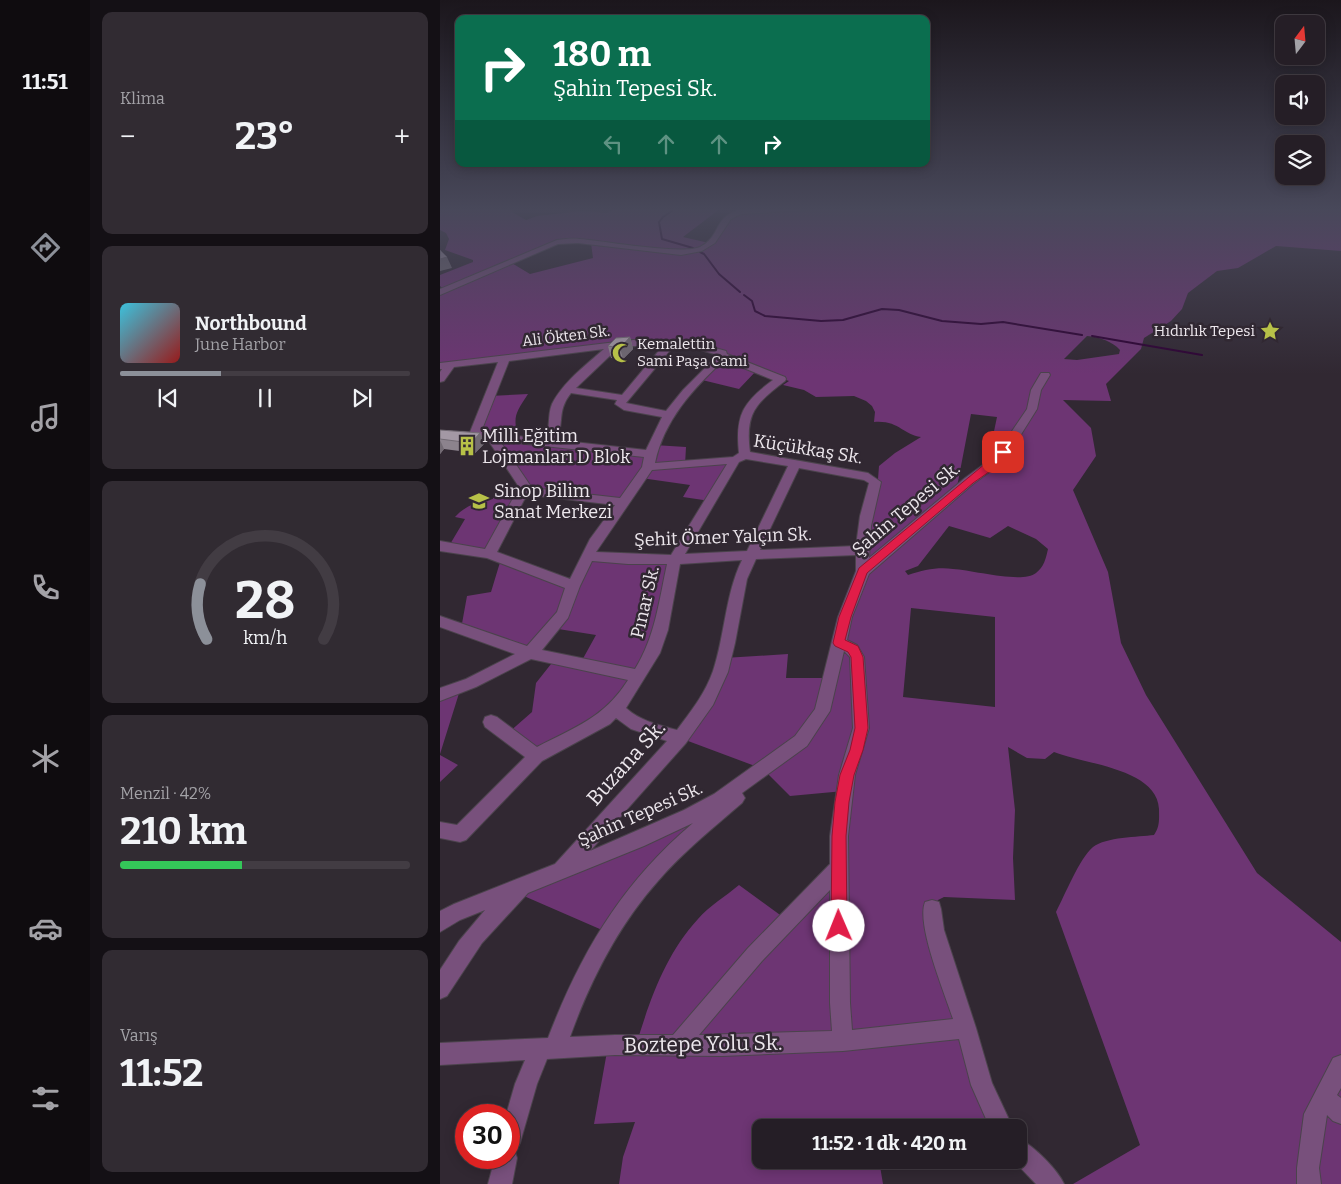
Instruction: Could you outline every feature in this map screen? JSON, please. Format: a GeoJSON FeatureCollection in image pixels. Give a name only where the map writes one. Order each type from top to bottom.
{"type":"FeatureCollection","features":[{"type":"Feature","properties":{"kind":"street"},"geometry":{"type":"LineString","coordinates":[[440,292],[507,263]]}},
{"type":"Feature","properties":{"kind":"street"},"geometry":{"type":"LineString","coordinates":[[669,415],[623,407],[620,404],[623,398],[670,344]]}},
{"type":"Feature","properties":{"kind":"street","name":"Ali Ökten Sk."},"geometry":{"type":"LineString","coordinates":[[446,365],[615,345],[670,344],[707,347],[722,352],[723,356],[781,379],[758,396],[744,414],[740,457]]}},
{"type":"Feature","properties":{"kind":"street"},"geometry":{"type":"LineString","coordinates":[[547,444],[555,433],[554,421],[557,406],[569,390],[615,345]]}},
{"type":"Feature","properties":{"kind":"street"},"geometry":{"type":"LineString","coordinates":[[440,695],[471,683],[530,653],[552,628],[563,614],[573,586],[600,534],[648,467],[650,454],[669,415],[698,379],[723,356]]}},
{"type":"Feature","properties":{"kind":"street"},"geometry":{"type":"LineString","coordinates":[[474,436],[505,358]]}},
{"type":"Feature","properties":{"kind":"street"},"geometry":{"type":"LineString","coordinates":[[440,379],[446,365]]}},
{"type":"Feature","properties":{"kind":"street","name":"Şahin Tepesi Sk."},"geometry":{"type":"LineString","coordinates":[[560,869],[638,840],[690,816],[756,775],[801,741],[811,729],[824,704],[845,617],[862,571],[969,481],[995,462],[1011,442],[1032,408],[1036,390],[1045,375]]}},
{"type":"Feature","properties":{"kind":"street"},"geometry":{"type":"LineString","coordinates":[[569,390],[623,398]]}},
{"type":"Feature","properties":{"kind":"street"},"geometry":{"type":"LineString","coordinates":[[440,434],[650,454]]}},
{"type":"Feature","properties":{"kind":"street"},"geometry":{"type":"LineString","coordinates":[[492,438],[528,491]]}},
{"type":"Feature","properties":{"kind":"street","name":"Küçükkaş Sk."},"geometry":{"type":"LineString","coordinates":[[648,467],[740,457],[795,464],[868,477],[875,482],[864,522],[861,550],[862,571]]}},
{"type":"Feature","properties":{"kind":"street","name":"Pınar Sk."},"geometry":{"type":"LineString","coordinates":[[440,830],[460,834],[472,824],[482,810],[536,756],[604,719],[617,708],[653,653],[661,630],[674,561],[740,457]]}},
{"type":"Feature","properties":{"kind":"street","name":"Buzana Sk."},"geometry":{"type":"LineString","coordinates":[[440,922],[454,913],[560,869],[680,738],[708,700],[720,672],[728,643],[740,579],[795,464]]}},
{"type":"Feature","properties":{"kind":"street"},"geometry":{"type":"LineString","coordinates":[[489,554],[518,500],[522,494],[528,491],[624,502]]}},
{"type":"Feature","properties":{"kind":"street"},"geometry":{"type":"LineString","coordinates":[[440,546],[489,554],[573,586]]}},
{"type":"Feature","properties":{"kind":"street","name":"Şehit Ömer Yalçın Sk."},"geometry":{"type":"LineString","coordinates":[[587,556],[642,561],[674,561],[750,555],[861,550]]}},
{"type":"Feature","properties":{"kind":"street"},"geometry":{"type":"LineString","coordinates":[[440,621],[530,653],[639,676]]}},
{"type":"Feature","properties":{"kind":"street"},"geometry":{"type":"LineString","coordinates":[[839,643],[853,649],[857,657],[861,728],[847,775],[842,802],[838,869],[840,1003],[843,1041]]}},
{"type":"Feature","properties":{"kind":"street"},"geometry":{"type":"LineString","coordinates":[[617,708],[621,715],[637,723],[680,738]]}},
{"type":"Feature","properties":{"kind":"street"},"geometry":{"type":"LineString","coordinates":[[491,722],[536,756]]}},
{"type":"Feature","properties":{"kind":"street"},"geometry":{"type":"LineString","coordinates":[[520,1105],[526,1084],[548,1049],[592,962],[635,895],[668,857],[740,795],[756,775]]}},
{"type":"Feature","properties":{"kind":"street"},"geometry":{"type":"LineString","coordinates":[[678,1046],[710,1003],[787,920],[838,869]]}},
{"type":"Feature","properties":{"kind":"street"},"geometry":{"type":"LineString","coordinates":[[440,988],[478,929],[497,909],[530,882]]}},
{"type":"Feature","properties":{"kind":"street"},"geometry":{"type":"LineString","coordinates":[[932,909],[934,930],[966,1028],[982,1085],[998,1119]]}},
{"type":"Feature","properties":{"kind":"street","name":"Boztepe Yolu Sk."},"geometry":{"type":"LineString","coordinates":[[440,1054],[615,1045],[722,1046],[843,1041],[966,1028]]}},
{"type":"Feature","properties":{"kind":"street"},"geometry":{"type":"LineString","coordinates":[[1309,1184],[1308,1168],[1315,1114],[1341,1066]]}},
{"type":"Feature","properties":{"kind":"street"},"geometry":{"type":"LineString","coordinates":[[1324,1097],[1341,1113]]}},
{"type":"Feature","properties":{"kind":"street"},"geometry":{"type":"LineString","coordinates":[[1027,1158],[1052,1184]]}},
{"type":"Feature","properties":{"kind":"street"},"geometry":{"type":"LineString","coordinates":[[500,1184],[503,1169]]}},
{"type":"Feature","properties":{"kind":"shaded area"},"geometry":{"type":"Polygon","coordinates":[[[470,263],[512,263],[530,274],[572,263],[1246,263],[1238,268],[1217,271],[1188,293],[1182,309],[1171,321],[1144,338],[1141,349],[1106,384],[1111,401],[1063,400],[1091,428],[1096,456],[1073,490],[1108,572],[1121,643],[1146,695],[1257,873],[1341,942],[1341,1184],[1073,1184],[1140,1145],[1056,912],[1078,868],[1093,847],[1114,839],[1154,835],[1158,826],[1159,809],[1155,795],[1146,784],[1133,776],[1099,764],[1054,752],[1045,759],[1027,758],[1008,747],[1015,810],[1013,858],[1015,900],[944,897],[938,900],[932,909],[999,1119],[752,1119],[752,1169],[880,1169],[883,1184],[619,1184],[623,1157],[635,1122],[594,1124],[608,1046],[636,1045],[660,979],[686,933],[707,910],[739,885],[787,920],[838,869],[844,791],[790,796],[763,769],[680,738],[724,658],[788,654],[786,678],[830,678],[863,571],[873,481],[878,479],[879,466],[895,453],[921,437],[910,434],[889,423],[874,422],[875,412],[872,406],[854,396],[816,397],[804,390],[783,385],[789,381],[757,370],[739,389],[698,379],[723,356],[717,350],[633,343],[451,364],[440,379],[440,292],[445,290],[440,286],[440,275],[470,263]],[[1087,336],[1064,359],[1077,360],[1119,354],[1120,350],[1113,344],[1096,337],[1087,336]],[[971,414],[956,492],[986,469],[997,417],[971,414]],[[949,526],[918,566],[905,571],[908,575],[931,569],[947,568],[997,576],[1029,576],[1041,568],[1048,549],[1036,539],[1008,526],[990,538],[949,526]],[[911,608],[903,697],[995,707],[995,617],[911,608]]]}},
{"type":"Feature","properties":{"kind":"shaded area"},"geometry":{"type":"Polygon","coordinates":[[[528,394],[516,416],[519,441],[650,454],[654,445],[686,447],[685,465],[735,460],[710,501],[683,497],[690,485],[641,478],[624,502],[528,491],[492,438],[474,435],[490,396],[528,394]]]}},
{"type":"Feature","properties":{"kind":"shaded area"},"geometry":{"type":"Polygon","coordinates":[[[518,491],[522,494],[489,554],[449,546],[465,519],[455,517],[461,511],[484,500],[518,491]]]}},
{"type":"Feature","properties":{"kind":"shaded area"},"geometry":{"type":"Polygon","coordinates":[[[587,556],[674,561],[661,630],[617,708],[536,756],[507,734],[532,712],[536,683],[555,659],[580,664],[596,635],[552,628],[530,653],[461,629],[467,596],[491,592],[501,559],[573,585],[587,556]]]}},
{"type":"Feature","properties":{"kind":"shaded area"},"geometry":{"type":"Polygon","coordinates":[[[461,687],[440,754],[440,695],[461,687]]]}},
{"type":"Feature","properties":{"kind":"shaded area"},"geometry":{"type":"Polygon","coordinates":[[[440,755],[458,765],[440,782],[440,755]]]}},
{"type":"Feature","properties":{"kind":"shaded area"},"geometry":{"type":"Polygon","coordinates":[[[690,816],[701,827],[609,933],[517,893],[690,816]]]}},
{"type":"Feature","properties":{"kind":"building"},"geometry":{"type":"Polygon","coordinates":[[[630,337],[620,348],[608,346],[616,338],[630,337]]]}},
{"type":"Feature","properties":{"kind":"building"},"geometry":{"type":"Polygon","coordinates":[[[440,430],[480,433],[471,443],[440,439],[440,430]]]}},
{"type":"Feature","properties":{"kind":"waterway"},"geometry":{"type":"LineString","coordinates":[[711,263],[719,274],[740,292]]}},
{"type":"Feature","properties":{"kind":"waterway"},"geometry":{"type":"LineString","coordinates":[[744,295],[752,301],[755,311],[765,316],[821,321],[843,320],[882,309],[899,310],[942,321],[981,324],[1003,322],[1082,335]]}},
{"type":"Feature","properties":{"kind":"waterway"},"geometry":{"type":"LineString","coordinates":[[1092,336],[1202,355]]}},
{"type":"Feature","properties":{"kind":"place","name":"Hıdırlık Tepesi"},"geometry":{"type":"Point","coordinates":[1270,331]}},
{"type":"Feature","properties":{"kind":"place","name":"Kemalettin Sami Paşa Cami"},"geometry":{"type":"Point","coordinates":[622,353]}},
{"type":"Feature","properties":{"kind":"place","name":"Milli Eğitim Lojmanları D Blok"},"geometry":{"type":"Point","coordinates":[467,446]}},
{"type":"Feature","properties":{"kind":"place","name":"Sinop Bilim Sanat Merkezi"},"geometry":{"type":"Point","coordinates":[479,501]}},
{"type":"Feature","properties":{"kind":"route"},"geometry":{"type":"LineString","coordinates":[[839,926],[838,869],[842,802],[847,775],[861,728],[857,657],[853,649],[839,643],[845,617],[862,571],[969,481],[995,462],[1003,452]]}}]}
